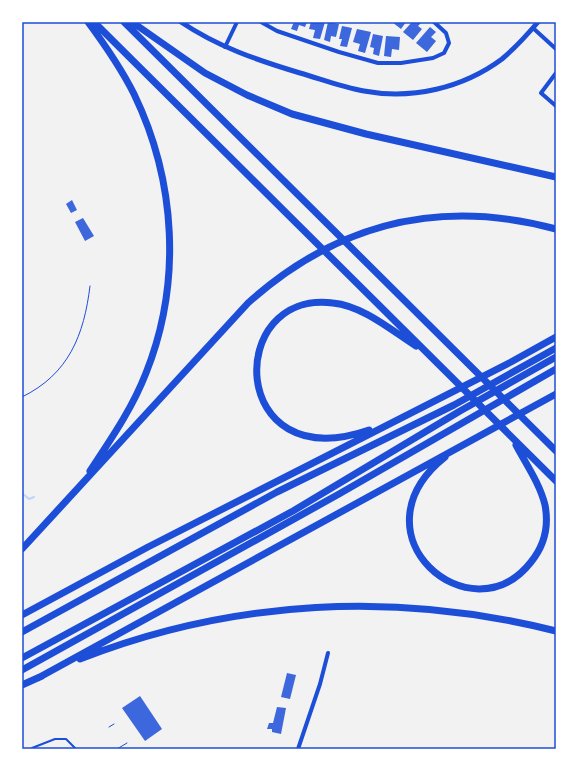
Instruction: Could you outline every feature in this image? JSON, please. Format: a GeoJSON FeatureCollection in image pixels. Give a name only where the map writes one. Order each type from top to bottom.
{"type":"FeatureCollection","features":[{"type":"Feature","properties":{"kind":"highway"},"geometry":{"type":"LineString","coordinates":[[75,492],[115,434],[146,374],[154,351],[164,308],[170,264],[169,220],[166,198],[151,135],[134,93],[123,73],[88,22]]}},
{"type":"Feature","properties":{"kind":"highway"},"geometry":{"type":"LineString","coordinates":[[94,22],[556,481]]}},
{"type":"Feature","properties":{"kind":"highway"},"geometry":{"type":"LineString","coordinates":[[124,22],[556,451]]}},
{"type":"Feature","properties":{"kind":"highway"},"geometry":{"type":"LineString","coordinates":[[132,22],[205,73],[247,95],[292,114],[353,131],[556,177]]}},
{"type":"Feature","properties":{"kind":"highway"},"geometry":{"type":"LineString","coordinates":[[22,549],[248,303],[283,273],[324,249],[368,231],[391,224],[439,217],[502,218],[556,230]]}},
{"type":"Feature","properties":{"kind":"highway"},"geometry":{"type":"LineString","coordinates":[[392,422],[352,436],[333,439],[308,437],[285,427],[268,409],[258,386],[256,362],[264,338],[276,322],[293,310],[317,302],[333,303],[350,307],[366,315],[427,353]]}},
{"type":"Feature","properties":{"kind":"highway"},"geometry":{"type":"LineString","coordinates":[[22,615],[148,547],[556,337]]}},
{"type":"Feature","properties":{"kind":"highway"},"geometry":{"type":"LineString","coordinates":[[22,632],[277,492],[454,405],[556,348]]}},
{"type":"Feature","properties":{"kind":"highway"},"geometry":{"type":"LineString","coordinates":[[22,658],[293,511],[460,410],[556,357]]}},
{"type":"Feature","properties":{"kind":"highway"},"geometry":{"type":"LineString","coordinates":[[22,670],[339,494],[556,369]]}},
{"type":"Feature","properties":{"kind":"highway"},"geometry":{"type":"LineString","coordinates":[[22,686],[556,394]]}},
{"type":"Feature","properties":{"kind":"highway"},"geometry":{"type":"LineString","coordinates":[[458,447],[433,468],[417,488],[410,512],[411,536],[421,559],[439,576],[461,586],[486,588],[502,584],[523,571],[538,552],[546,528],[546,512],[542,496],[512,438]]}},
{"type":"Feature","properties":{"kind":"highway"},"geometry":{"type":"LineString","coordinates":[[38,678],[103,650],[150,635],[220,618],[293,608],[359,606],[440,609],[489,616],[556,631]]}},
{"type":"Feature","properties":{"kind":"street"},"geometry":{"type":"LineString","coordinates":[[181,22],[204,38],[263,62],[364,91],[408,94],[431,91],[462,82],[502,58],[538,22]]}},
{"type":"Feature","properties":{"kind":"street"},"geometry":{"type":"LineString","coordinates":[[225,47],[237,22]]}},
{"type":"Feature","properties":{"kind":"street"},"geometry":{"type":"LineString","coordinates":[[261,22],[277,31],[339,52],[378,63],[433,58],[444,52],[449,43],[446,33],[434,22]]}},
{"type":"Feature","properties":{"kind":"street"},"geometry":{"type":"LineString","coordinates":[[533,28],[556,49]]}},
{"type":"Feature","properties":{"kind":"street"},"geometry":{"type":"LineString","coordinates":[[556,73],[541,93],[556,106]]}},
{"type":"Feature","properties":{"kind":"street"},"geometry":{"type":"LineString","coordinates":[[298,749],[320,684],[328,653]]}},
{"type":"Feature","properties":{"kind":"lane"},"geometry":{"type":"LineString","coordinates":[[32,748],[55,739],[66,739],[76,749]]}},
{"type":"Feature","properties":{"kind":"path"},"geometry":{"type":"LineString","coordinates":[[22,397],[48,380],[71,354],[85,318],[90,286]]}},
{"type":"Feature","properties":{"kind":"path"},"geometry":{"type":"LineString","coordinates":[[109,727],[114,724]]}},
{"type":"Feature","properties":{"kind":"path"},"geometry":{"type":"LineString","coordinates":[[118,749],[127,743]]}},
{"type":"Feature","properties":{"kind":"building"},"geometry":{"type":"Polygon","coordinates":[[[294,22],[307,22],[305,27],[299,25],[297,31],[291,29],[294,22]]]}},
{"type":"Feature","properties":{"kind":"building"},"geometry":{"type":"Polygon","coordinates":[[[311,22],[325,22],[320,39],[313,38],[315,30],[309,29],[311,22]]]}},
{"type":"Feature","properties":{"kind":"building"},"geometry":{"type":"Polygon","coordinates":[[[328,22],[339,24],[336,37],[331,36],[330,42],[324,40],[328,22]]]}},
{"type":"Feature","properties":{"kind":"building"},"geometry":{"type":"Polygon","coordinates":[[[392,22],[406,22],[401,29],[392,22]]]}},
{"type":"Feature","properties":{"kind":"building"},"geometry":{"type":"Polygon","coordinates":[[[412,22],[422,22],[418,26],[422,29],[413,40],[403,32],[412,22]]]}},
{"type":"Feature","properties":{"kind":"building"},"geometry":{"type":"Polygon","coordinates":[[[342,26],[352,28],[347,47],[340,46],[342,39],[339,39],[342,26]]]}},
{"type":"Feature","properties":{"kind":"building"},"geometry":{"type":"Polygon","coordinates":[[[430,27],[436,32],[431,37],[436,41],[427,52],[416,43],[430,27]]]}},
{"type":"Feature","properties":{"kind":"building"},"geometry":{"type":"Polygon","coordinates":[[[357,29],[371,32],[365,53],[358,51],[360,44],[353,42],[357,29]]]}},
{"type":"Feature","properties":{"kind":"building"},"geometry":{"type":"Polygon","coordinates":[[[373,34],[383,36],[379,56],[373,54],[374,48],[370,47],[373,34]]]}},
{"type":"Feature","properties":{"kind":"building"},"geometry":{"type":"Polygon","coordinates":[[[386,36],[400,37],[399,50],[392,49],[391,57],[384,56],[386,36]]]}},
{"type":"Feature","properties":{"kind":"building"},"geometry":{"type":"Polygon","coordinates":[[[72,200],[77,210],[71,213],[66,204],[72,200]]]}},
{"type":"Feature","properties":{"kind":"building"},"geometry":{"type":"Polygon","coordinates":[[[83,218],[94,236],[85,241],[75,222],[83,218]]]}},
{"type":"Feature","properties":{"kind":"building"},"geometry":{"type":"Polygon","coordinates":[[[287,673],[296,675],[290,699],[281,697],[287,673]]]}},
{"type":"Feature","properties":{"kind":"building"},"geometry":{"type":"Polygon","coordinates":[[[140,696],[162,729],[145,741],[122,708],[140,696]]]}},
{"type":"Feature","properties":{"kind":"building"},"geometry":{"type":"Polygon","coordinates":[[[277,707],[286,708],[281,734],[272,732],[272,729],[267,729],[269,723],[273,723],[277,707]]]}},
{"type":"Feature","properties":{"kind":"waterway"},"geometry":{"type":"LineString","coordinates":[[22,493],[29,499],[34,497]]}}]}
